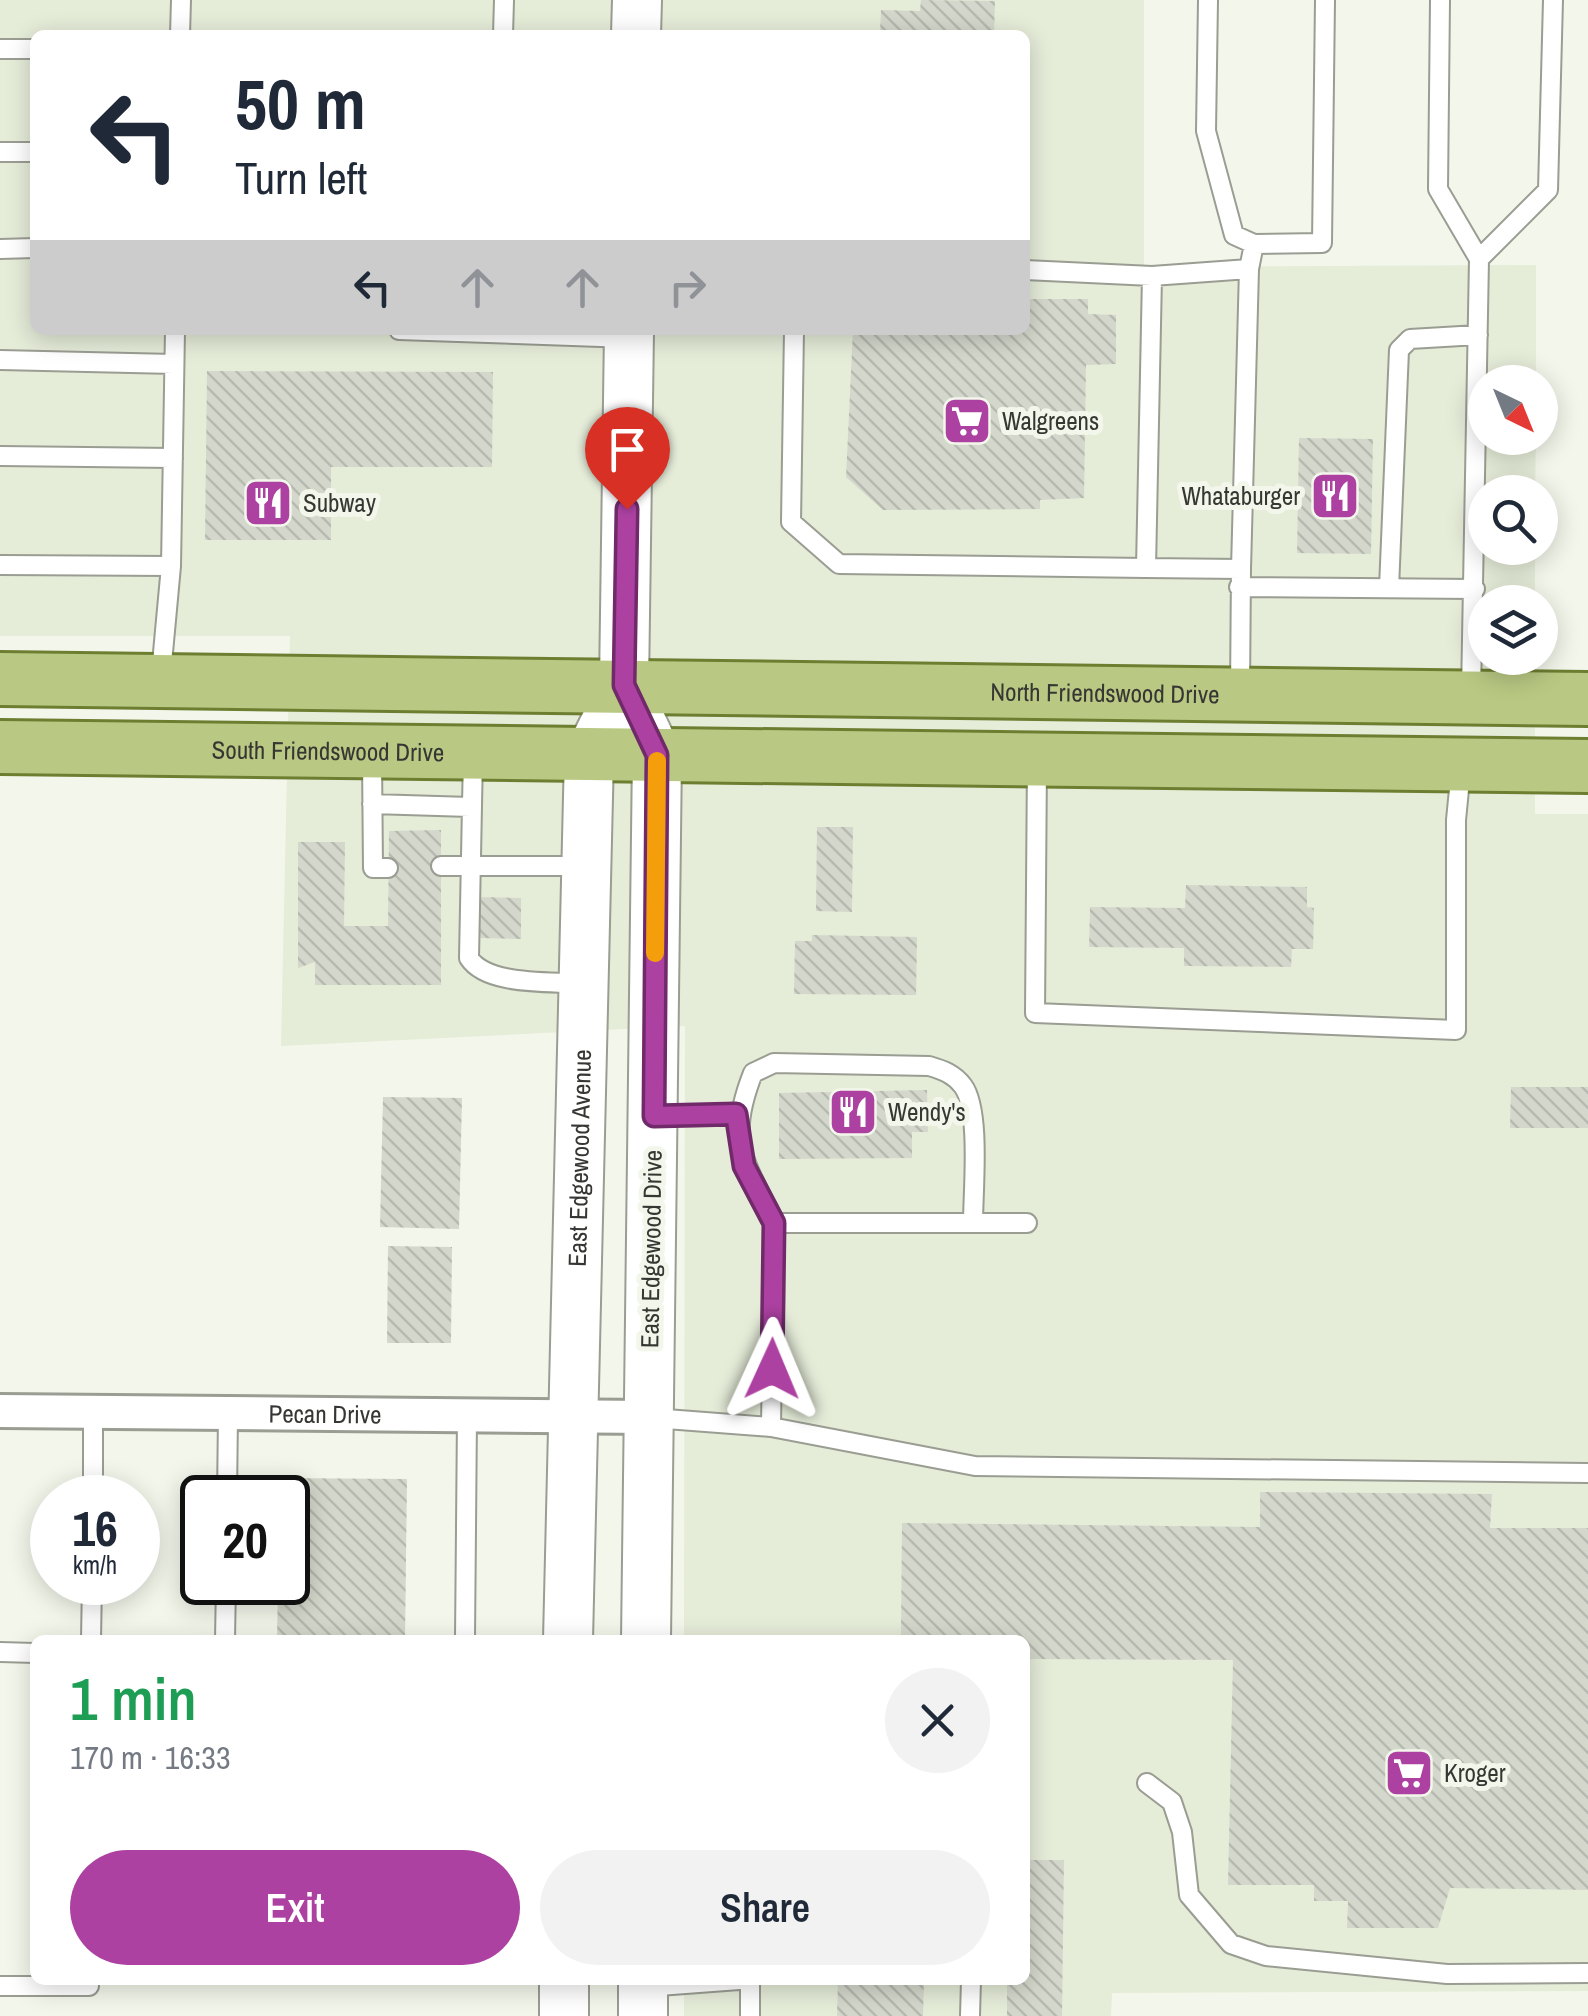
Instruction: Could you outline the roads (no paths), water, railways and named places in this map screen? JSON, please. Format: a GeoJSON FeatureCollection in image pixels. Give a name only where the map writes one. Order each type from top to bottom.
{"type":"FeatureCollection","features":[{"type":"Feature","properties":{"kind":"main road"},"geometry":{"type":"LineString","coordinates":[[636,30],[637,0]]}},
{"type":"Feature","properties":{"kind":"main road"},"geometry":{"type":"LineString","coordinates":[[0,679],[624,685],[629,335]]}},
{"type":"Feature","properties":{"kind":"main road","name":"North Friendswood Drive"},"geometry":{"type":"LineString","coordinates":[[624,685],[1471,700],[1588,698]]}},
{"type":"Feature","properties":{"kind":"main road","name":"East Edgewood Avenue"},"geometry":{"type":"LineString","coordinates":[[568,1635],[570,1417],[589,755],[624,685]]}},
{"type":"Feature","properties":{"kind":"main road","name":"East Edgewood Drive"},"geometry":{"type":"LineString","coordinates":[[624,685],[657,755],[646,1635]]}},
{"type":"Feature","properties":{"kind":"main road"},"geometry":{"type":"LineString","coordinates":[[1461,763],[1471,700]]}},
{"type":"Feature","properties":{"kind":"main road","name":"South Friendswood Drive"},"geometry":{"type":"LineString","coordinates":[[0,747],[657,755]]}},
{"type":"Feature","properties":{"kind":"main road"},"geometry":{"type":"LineString","coordinates":[[657,755],[1588,766]]}},
{"type":"Feature","properties":{"kind":"main road"},"geometry":{"type":"LineString","coordinates":[[564,1985],[564,2016]]}},
{"type":"Feature","properties":{"kind":"street","name":"Pecan Drive"},"geometry":{"type":"LineString","coordinates":[[0,1411],[648,1417]]}},
{"type":"Feature","properties":{"kind":"lane"},"geometry":{"type":"LineString","coordinates":[[180,30],[181,0]]}},
{"type":"Feature","properties":{"kind":"lane"},"geometry":{"type":"LineString","coordinates":[[503,30],[504,0]]}},
{"type":"Feature","properties":{"kind":"lane"},"geometry":{"type":"LineString","coordinates":[[1208,0],[1206,131],[1234,234],[1254,244],[1322,243],[1325,0]]}},
{"type":"Feature","properties":{"kind":"lane"},"geometry":{"type":"LineString","coordinates":[[1440,0],[1438,189],[1478,259],[1475,585]]}},
{"type":"Feature","properties":{"kind":"lane"},"geometry":{"type":"LineString","coordinates":[[1478,259],[1548,190],[1553,0]]}},
{"type":"Feature","properties":{"kind":"lane"},"geometry":{"type":"LineString","coordinates":[[0,49],[30,49]]}},
{"type":"Feature","properties":{"kind":"lane"},"geometry":{"type":"LineString","coordinates":[[0,152],[30,152]]}},
{"type":"Feature","properties":{"kind":"lane"},"geometry":{"type":"LineString","coordinates":[[1240,696],[1249,269],[1254,244]]}},
{"type":"Feature","properties":{"kind":"lane"},"geometry":{"type":"LineString","coordinates":[[0,248],[30,248]]}},
{"type":"Feature","properties":{"kind":"lane"},"geometry":{"type":"LineString","coordinates":[[1030,270],[1152,276],[1249,269]]}},
{"type":"Feature","properties":{"kind":"lane"},"geometry":{"type":"LineString","coordinates":[[1146,568],[1152,276]]}},
{"type":"Feature","properties":{"kind":"lane"},"geometry":{"type":"LineString","coordinates":[[160,680],[171,566],[175,335]]}},
{"type":"Feature","properties":{"kind":"lane"},"geometry":{"type":"LineString","coordinates":[[794,335],[791,522],[839,564],[1146,568],[1390,588],[1468,589]]}},
{"type":"Feature","properties":{"kind":"lane"},"geometry":{"type":"LineString","coordinates":[[1390,588],[1399,350],[1410,339],[1478,335]]}},
{"type":"Feature","properties":{"kind":"lane"},"geometry":{"type":"LineString","coordinates":[[0,360],[174,364]]}},
{"type":"Feature","properties":{"kind":"lane"},"geometry":{"type":"LineString","coordinates":[[0,456],[173,458]]}},
{"type":"Feature","properties":{"kind":"lane"},"geometry":{"type":"LineString","coordinates":[[0,566],[171,566]]}},
{"type":"Feature","properties":{"kind":"lane"},"geometry":{"type":"LineString","coordinates":[[1471,700],[1472,675]]}},
{"type":"Feature","properties":{"kind":"lane"},"geometry":{"type":"LineString","coordinates":[[372,752],[373,868],[388,868]]}},
{"type":"Feature","properties":{"kind":"lane"},"geometry":{"type":"LineString","coordinates":[[472,754],[466,944],[474,966],[501,975],[582,984]]}},
{"type":"Feature","properties":{"kind":"lane"},"geometry":{"type":"LineString","coordinates":[[1037,758],[1035,1013],[1456,1030],[1456,820],[1461,763]]}},
{"type":"Feature","properties":{"kind":"lane"},"geometry":{"type":"LineString","coordinates":[[372,804],[470,807]]}},
{"type":"Feature","properties":{"kind":"lane"},"geometry":{"type":"LineString","coordinates":[[441,866],[586,866]]}},
{"type":"Feature","properties":{"kind":"lane"},"geometry":{"type":"LineString","coordinates":[[770,1427],[774,1223],[744,1166],[736,1114],[753,1073],[774,1063],[929,1066],[949,1072],[965,1088],[972,1110],[973,1223]]}},
{"type":"Feature","properties":{"kind":"lane"},"geometry":{"type":"LineString","coordinates":[[654,1116],[736,1114]]}},
{"type":"Feature","properties":{"kind":"lane"},"geometry":{"type":"LineString","coordinates":[[774,1223],[1027,1223]]}},
{"type":"Feature","properties":{"kind":"lane"},"geometry":{"type":"LineString","coordinates":[[93,1475],[94,1412]]}},
{"type":"Feature","properties":{"kind":"lane"},"geometry":{"type":"LineString","coordinates":[[227,1475],[228,1414]]}},
{"type":"Feature","properties":{"kind":"lane"},"geometry":{"type":"LineString","coordinates":[[465,1635],[467,1416]]}},
{"type":"Feature","properties":{"kind":"lane"},"geometry":{"type":"LineString","coordinates":[[648,1417],[770,1427],[975,1466],[1588,1473]]}},
{"type":"Feature","properties":{"kind":"lane"},"geometry":{"type":"LineString","coordinates":[[91,1635],[92,1605]]}},
{"type":"Feature","properties":{"kind":"lane"},"geometry":{"type":"LineString","coordinates":[[225,1635],[226,1605]]}},
{"type":"Feature","properties":{"kind":"lane"},"geometry":{"type":"LineString","coordinates":[[0,1652],[30,1653]]}},
{"type":"Feature","properties":{"kind":"lane"},"geometry":{"type":"LineString","coordinates":[[1147,1783],[1172,1802],[1182,1832],[1188,1894],[1232,1944],[1266,1956],[1448,1974],[1588,1973]]}},
{"type":"Feature","properties":{"kind":"lane"},"geometry":{"type":"LineString","coordinates":[[0,1986],[88,1985]]}},
{"type":"Feature","properties":{"kind":"lane"},"geometry":{"type":"LineString","coordinates":[[643,1994],[704,1985]]}},
{"type":"Feature","properties":{"kind":"lane"},"geometry":{"type":"LineString","coordinates":[[750,1985],[750,2016]]}},
{"type":"Feature","properties":{"kind":"lane"},"geometry":{"type":"LineString","coordinates":[[970,2016],[971,1985]]}},
{"type":"Feature","properties":{"kind":"place","name":"Walgreens"},"geometry":{"type":"Point","coordinates":[967,421]}},
{"type":"Feature","properties":{"kind":"place","name":"Whataburger"},"geometry":{"type":"Point","coordinates":[1335,496]}},
{"type":"Feature","properties":{"kind":"place","name":"Subway"},"geometry":{"type":"Point","coordinates":[268,503]}},
{"type":"Feature","properties":{"kind":"place","name":"Wendy's"},"geometry":{"type":"Point","coordinates":[853,1112]}},
{"type":"Feature","properties":{"kind":"place","name":"Kroger"},"geometry":{"type":"Point","coordinates":[1409,1773]}}]}
